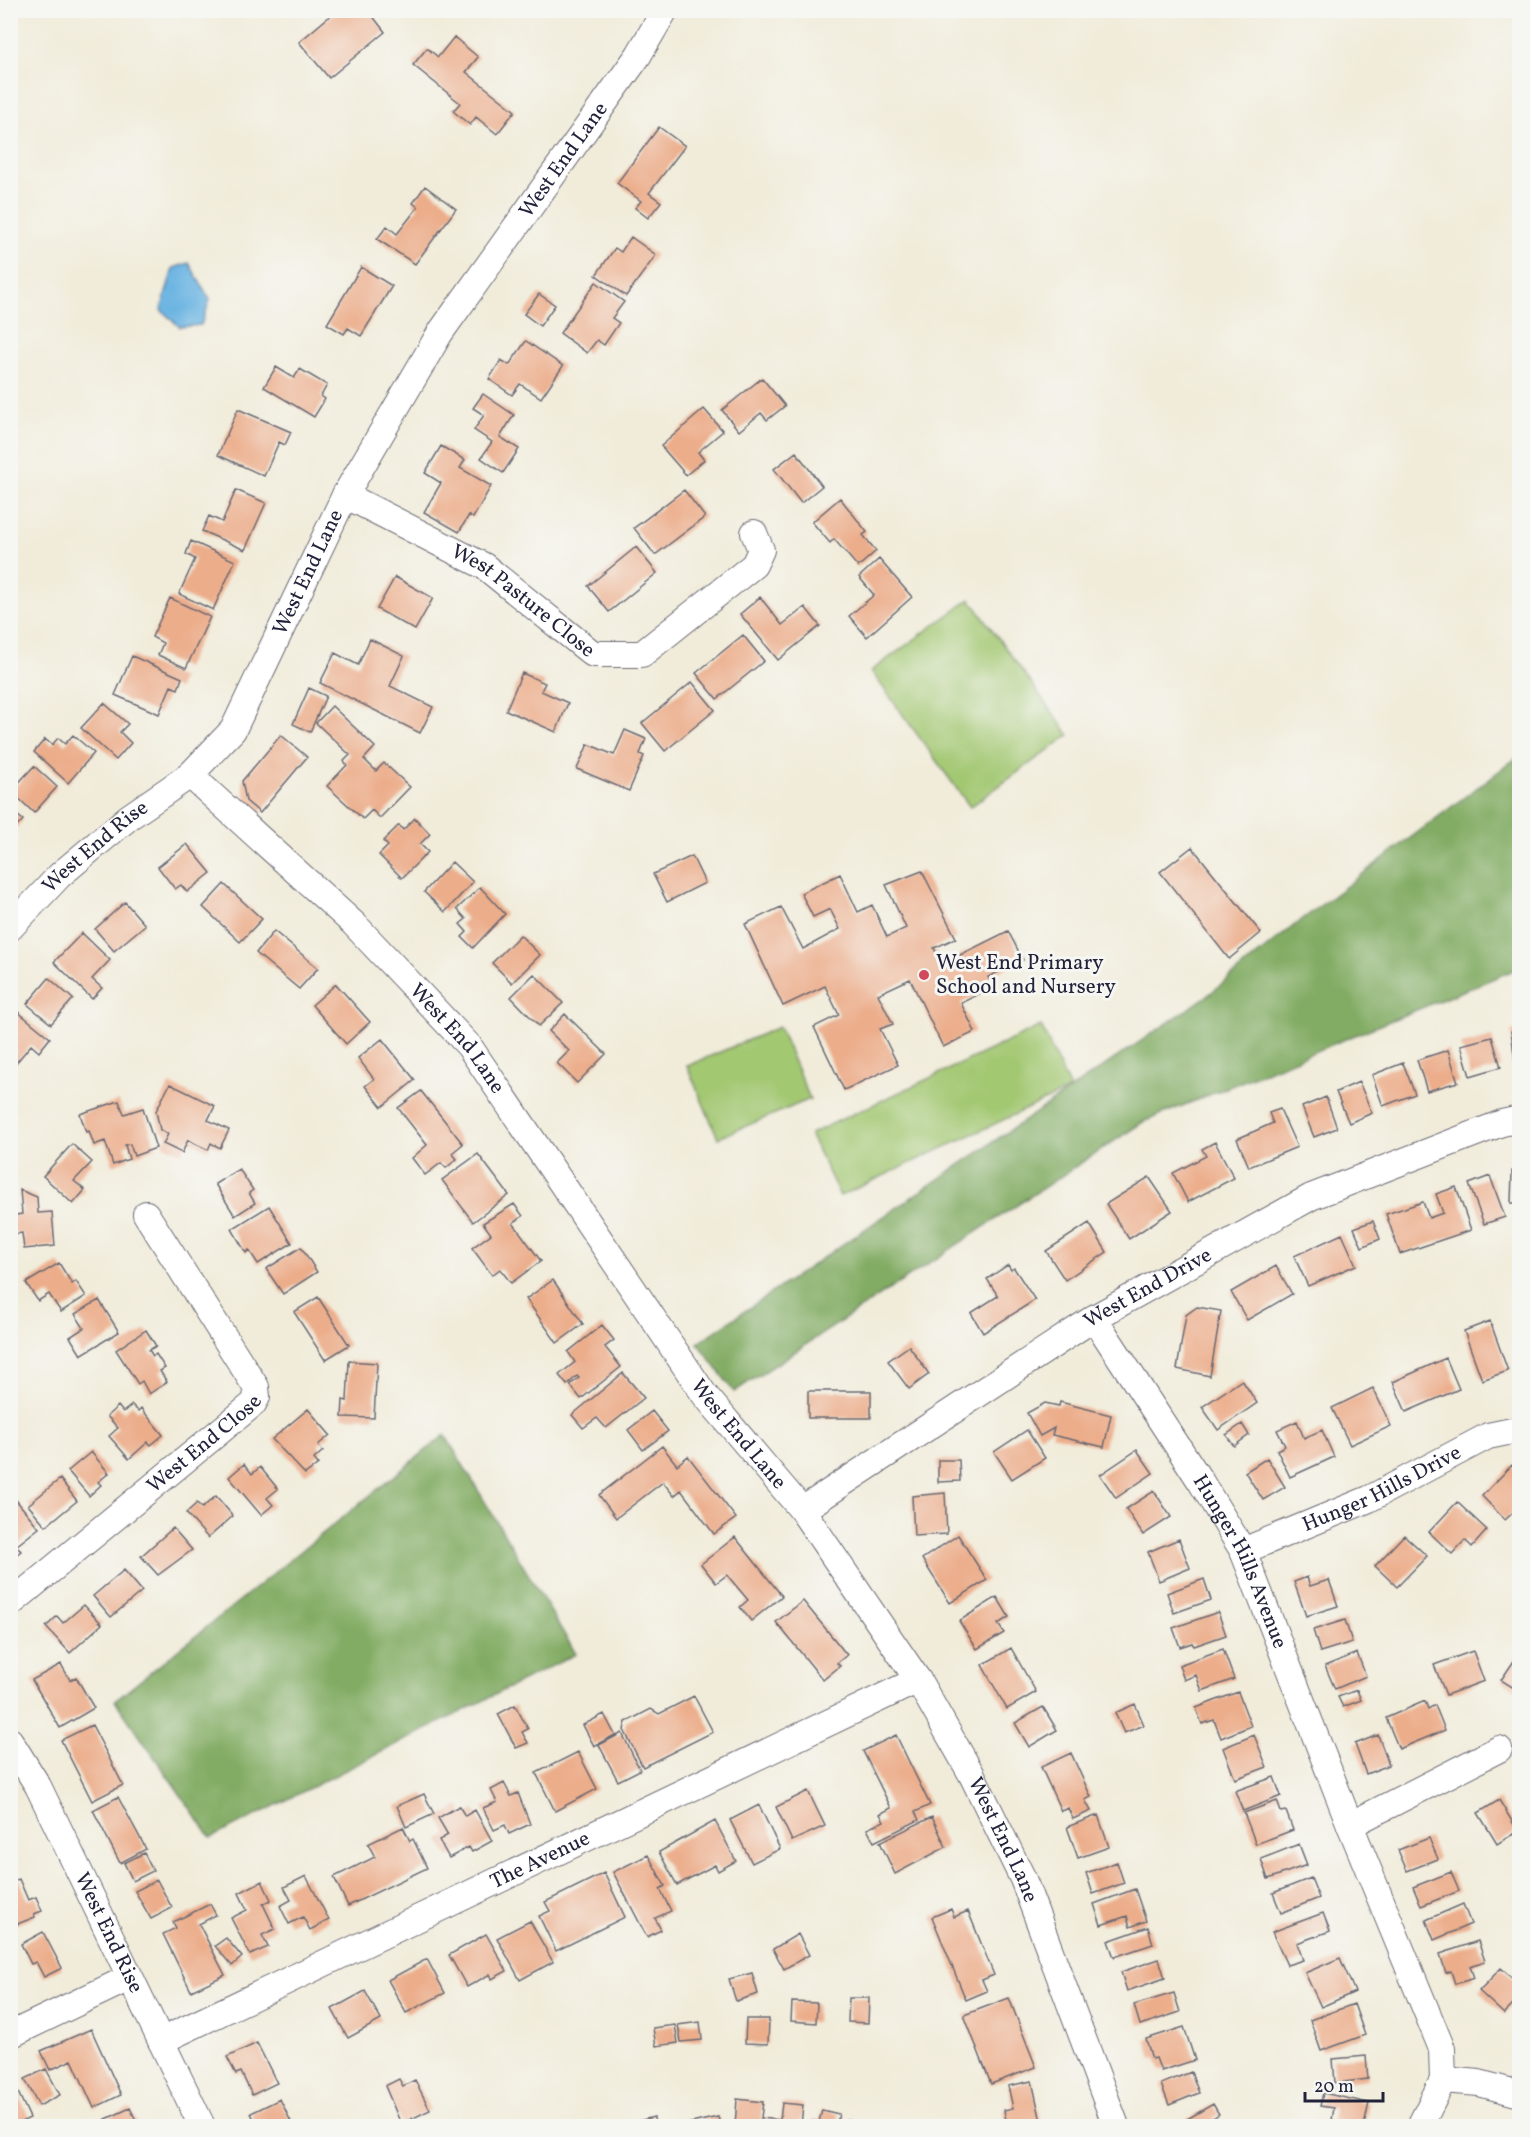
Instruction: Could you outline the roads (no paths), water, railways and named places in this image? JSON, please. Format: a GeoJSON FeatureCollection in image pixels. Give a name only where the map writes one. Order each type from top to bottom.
{"type":"FeatureCollection","features":[{"type":"Feature","properties":{"kind":"street","name":"West End Lane"},"geometry":{"type":"LineString","coordinates":[[665,10],[638,56],[440,333],[345,495],[233,730],[190,775],[354,924],[469,1046],[704,1394],[802,1510],[918,1680],[972,1775],[1023,1879],[1116,2127]]}},
{"type":"Feature","properties":{"kind":"street","name":"West Pasture Close"},"geometry":{"type":"LineString","coordinates":[[345,495],[484,566],[594,654],[642,654],[754,565],[761,550],[754,533]]}},
{"type":"Feature","properties":{"kind":"street","name":"West End Rise"},"geometry":{"type":"LineString","coordinates":[[10,928],[60,875],[129,817],[190,775]]}},
{"type":"Feature","properties":{"kind":"street","name":"West End Drive"},"geometry":{"type":"LineString","coordinates":[[802,1510],[1095,1317],[1311,1197],[1502,1123],[1520,1119]]}},
{"type":"Feature","properties":{"kind":"street","name":"West End Close"},"geometry":{"type":"LineString","coordinates":[[10,1604],[253,1404],[257,1397],[256,1387],[146,1214]]}},
{"type":"Feature","properties":{"kind":"street","name":"Hunger Hills Avenue"},"geometry":{"type":"LineString","coordinates":[[1095,1317],[1202,1482],[1243,1551],[1350,1825],[1442,2049],[1443,2080],[1420,2127]]}},
{"type":"Feature","properties":{"kind":"street","name":"Hunger Hills Drive"},"geometry":{"type":"LineString","coordinates":[[1243,1551],[1370,1499],[1488,1436],[1512,1431],[1520,1433]]}},
{"type":"Feature","properties":{"kind":"street","name":"The Avenue"},"geometry":{"type":"LineString","coordinates":[[161,2041],[918,1680]]}},
{"type":"Feature","properties":{"kind":"street","name":"West End Rise"},"geometry":{"type":"LineString","coordinates":[[10,1741],[38,1786],[202,2127]]}},
{"type":"Feature","properties":{"kind":"street"},"geometry":{"type":"LineString","coordinates":[[1350,1825],[1499,1749]]}},
{"type":"Feature","properties":{"kind":"street"},"geometry":{"type":"LineString","coordinates":[[10,2035],[129,1978]]}},
{"type":"Feature","properties":{"kind":"street"},"geometry":{"type":"LineString","coordinates":[[1443,2080],[1479,2083],[1520,2094]]}},
{"type":"Feature","properties":{"kind":"water"},"geometry":{"type":"Polygon","coordinates":[[[189,263],[210,300],[201,325],[180,327],[161,310],[173,268],[189,263]]]}},
{"type":"Feature","properties":{"kind":"place","name":"West End Primary School and Nursery"},"geometry":{"type":"Point","coordinates":[924,975]}}]}
